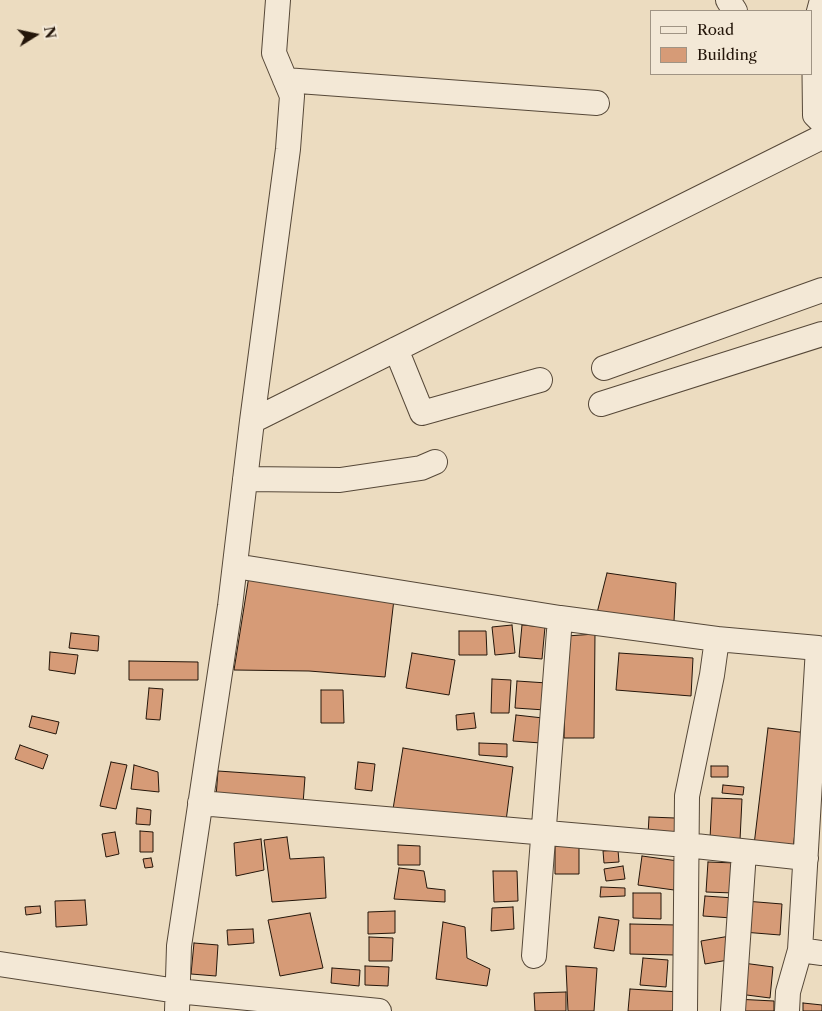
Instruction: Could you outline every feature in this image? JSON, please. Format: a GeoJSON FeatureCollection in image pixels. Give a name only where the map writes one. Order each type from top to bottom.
{"type":"FeatureCollection","features":[{"type":"Feature","properties":{"kind":"street"},"geometry":{"type":"LineString","coordinates":[[177,1001],[178,946],[235,566],[288,150],[292,96],[274,53],[278,0]]}},
{"type":"Feature","properties":{"kind":"street"},"geometry":{"type":"LineString","coordinates":[[822,0],[814,30],[813,46],[815,116],[822,122]]}},
{"type":"Feature","properties":{"kind":"street"},"geometry":{"type":"LineString","coordinates":[[285,80],[597,103]]}},
{"type":"Feature","properties":{"kind":"street"},"geometry":{"type":"LineString","coordinates":[[252,421],[822,137]]}},
{"type":"Feature","properties":{"kind":"street"},"geometry":{"type":"LineString","coordinates":[[604,368],[822,290]]}},
{"type":"Feature","properties":{"kind":"street"},"geometry":{"type":"LineString","coordinates":[[601,404],[822,334]]}},
{"type":"Feature","properties":{"kind":"street"},"geometry":{"type":"LineString","coordinates":[[396,349],[422,413],[540,380]]}},
{"type":"Feature","properties":{"kind":"street"},"geometry":{"type":"LineString","coordinates":[[246,478],[340,480],[421,468],[435,462]]}},
{"type":"Feature","properties":{"kind":"street"},"geometry":{"type":"LineString","coordinates":[[235,566],[560,618],[717,639],[821,642],[806,858],[811,951],[788,992],[787,1011]]}},
{"type":"Feature","properties":{"kind":"street"},"geometry":{"type":"LineString","coordinates":[[534,956],[560,618]]}},
{"type":"Feature","properties":{"kind":"street"},"geometry":{"type":"LineString","coordinates":[[685,1011],[687,796],[712,675],[717,639]]}},
{"type":"Feature","properties":{"kind":"street"},"geometry":{"type":"LineString","coordinates":[[200,803],[544,832],[806,858]]}},
{"type":"Feature","properties":{"kind":"street"},"geometry":{"type":"LineString","coordinates":[[733,1011],[744,852]]}},
{"type":"Feature","properties":{"kind":"street"},"geometry":{"type":"LineString","coordinates":[[0,964],[177,1001],[379,1011]]}},
{"type":"Feature","properties":{"kind":"building"},"geometry":{"type":"Polygon","coordinates":[[[607,573],[676,583],[674,621],[597,613],[607,573]]]}},
{"type":"Feature","properties":{"kind":"building"},"geometry":{"type":"Polygon","coordinates":[[[249,576],[394,599],[385,677],[309,671],[234,670],[249,576]]]}},
{"type":"Feature","properties":{"kind":"building"},"geometry":{"type":"Polygon","coordinates":[[[512,625],[515,653],[495,655],[492,627],[512,625]]]}},
{"type":"Feature","properties":{"kind":"building"},"geometry":{"type":"Polygon","coordinates":[[[522,625],[545,627],[542,659],[519,657],[522,625]]]}},
{"type":"Feature","properties":{"kind":"building"},"geometry":{"type":"Polygon","coordinates":[[[459,631],[486,631],[487,655],[459,655],[459,631]]]}},
{"type":"Feature","properties":{"kind":"building"},"geometry":{"type":"Polygon","coordinates":[[[71,633],[99,636],[98,651],[69,648],[71,633]]]}},
{"type":"Feature","properties":{"kind":"building"},"geometry":{"type":"Polygon","coordinates":[[[595,634],[594,738],[564,738],[567,636],[595,634]]]}},
{"type":"Feature","properties":{"kind":"building"},"geometry":{"type":"Polygon","coordinates":[[[50,652],[78,655],[75,674],[49,670],[50,652]]]}},
{"type":"Feature","properties":{"kind":"building"},"geometry":{"type":"Polygon","coordinates":[[[412,653],[455,660],[449,695],[406,688],[412,653]]]}},
{"type":"Feature","properties":{"kind":"building"},"geometry":{"type":"Polygon","coordinates":[[[619,653],[693,658],[691,696],[616,690],[619,653]]]}},
{"type":"Feature","properties":{"kind":"building"},"geometry":{"type":"Polygon","coordinates":[[[129,661],[198,662],[198,680],[129,680],[129,661]]]}},
{"type":"Feature","properties":{"kind":"building"},"geometry":{"type":"Polygon","coordinates":[[[492,679],[511,680],[509,713],[491,713],[492,679]]]}},
{"type":"Feature","properties":{"kind":"building"},"geometry":{"type":"Polygon","coordinates":[[[517,681],[547,683],[545,710],[515,708],[517,681]]]}},
{"type":"Feature","properties":{"kind":"building"},"geometry":{"type":"Polygon","coordinates":[[[149,688],[163,689],[160,720],[146,719],[149,688]]]}},
{"type":"Feature","properties":{"kind":"building"},"geometry":{"type":"Polygon","coordinates":[[[321,690],[343,690],[344,723],[321,723],[321,690]]]}},
{"type":"Feature","properties":{"kind":"building"},"geometry":{"type":"Polygon","coordinates":[[[474,713],[476,728],[457,730],[456,715],[474,713]]]}},
{"type":"Feature","properties":{"kind":"building"},"geometry":{"type":"Polygon","coordinates":[[[516,715],[543,718],[541,743],[513,741],[516,715]]]}},
{"type":"Feature","properties":{"kind":"building"},"geometry":{"type":"Polygon","coordinates":[[[32,716],[59,722],[56,734],[29,727],[32,716]]]}},
{"type":"Feature","properties":{"kind":"building"},"geometry":{"type":"Polygon","coordinates":[[[768,728],[807,733],[793,849],[754,845],[768,728]]]}},
{"type":"Feature","properties":{"kind":"building"},"geometry":{"type":"Polygon","coordinates":[[[479,743],[507,744],[507,757],[479,755],[479,743]]]}},
{"type":"Feature","properties":{"kind":"building"},"geometry":{"type":"Polygon","coordinates":[[[20,745],[48,755],[43,769],[15,759],[20,745]]]}},
{"type":"Feature","properties":{"kind":"building"},"geometry":{"type":"Polygon","coordinates":[[[403,748],[513,767],[506,821],[393,809],[403,748]]]}},
{"type":"Feature","properties":{"kind":"building"},"geometry":{"type":"Polygon","coordinates":[[[111,762],[127,765],[116,809],[100,806],[111,762]]]}},
{"type":"Feature","properties":{"kind":"building"},"geometry":{"type":"Polygon","coordinates":[[[358,762],[375,764],[372,791],[355,789],[358,762]]]}},
{"type":"Feature","properties":{"kind":"building"},"geometry":{"type":"Polygon","coordinates":[[[134,765],[158,772],[159,792],[131,789],[134,765]]]}},
{"type":"Feature","properties":{"kind":"building"},"geometry":{"type":"Polygon","coordinates":[[[711,766],[728,766],[728,777],[711,777],[711,766]]]}},
{"type":"Feature","properties":{"kind":"building"},"geometry":{"type":"Polygon","coordinates":[[[218,771],[305,777],[303,804],[216,797],[218,771]]]}},
{"type":"Feature","properties":{"kind":"building"},"geometry":{"type":"Polygon","coordinates":[[[723,785],[744,787],[743,795],[722,793],[723,785]]]}},
{"type":"Feature","properties":{"kind":"building"},"geometry":{"type":"Polygon","coordinates":[[[712,798],[742,799],[740,840],[710,839],[712,798]]]}},
{"type":"Feature","properties":{"kind":"building"},"geometry":{"type":"Polygon","coordinates":[[[137,808],[151,810],[150,825],[136,824],[137,808]]]}},
{"type":"Feature","properties":{"kind":"building"},"geometry":{"type":"Polygon","coordinates":[[[649,817],[675,818],[675,836],[648,835],[649,817]]]}},
{"type":"Feature","properties":{"kind":"building"},"geometry":{"type":"Polygon","coordinates":[[[140,831],[153,832],[153,852],[140,852],[140,831]]]}},
{"type":"Feature","properties":{"kind":"building"},"geometry":{"type":"Polygon","coordinates":[[[115,832],[119,854],[106,857],[102,834],[115,832]]]}},
{"type":"Feature","properties":{"kind":"building"},"geometry":{"type":"Polygon","coordinates":[[[287,837],[290,859],[324,857],[326,898],[272,902],[264,840],[287,837]]]}},
{"type":"Feature","properties":{"kind":"building"},"geometry":{"type":"Polygon","coordinates":[[[261,839],[264,870],[236,876],[234,843],[261,839]]]}},
{"type":"Feature","properties":{"kind":"building"},"geometry":{"type":"Polygon","coordinates":[[[555,844],[579,844],[579,874],[555,874],[555,844]]]}},
{"type":"Feature","properties":{"kind":"building"},"geometry":{"type":"Polygon","coordinates":[[[398,845],[420,846],[420,865],[398,865],[398,845]]]}},
{"type":"Feature","properties":{"kind":"building"},"geometry":{"type":"Polygon","coordinates":[[[618,850],[619,862],[604,863],[603,851],[618,850]]]}},
{"type":"Feature","properties":{"kind":"building"},"geometry":{"type":"Polygon","coordinates":[[[642,856],[678,861],[674,890],[638,885],[642,856]]]}},
{"type":"Feature","properties":{"kind":"building"},"geometry":{"type":"Polygon","coordinates":[[[151,858],[153,867],[145,868],[143,859],[151,858]]]}},
{"type":"Feature","properties":{"kind":"building"},"geometry":{"type":"Polygon","coordinates":[[[708,862],[736,863],[734,893],[706,892],[708,862]]]}},
{"type":"Feature","properties":{"kind":"building"},"geometry":{"type":"Polygon","coordinates":[[[623,866],[625,879],[606,881],[604,869],[623,866]]]}},
{"type":"Feature","properties":{"kind":"building"},"geometry":{"type":"Polygon","coordinates":[[[399,868],[424,871],[427,888],[445,890],[445,902],[394,899],[399,868]]]}},
{"type":"Feature","properties":{"kind":"building"},"geometry":{"type":"Polygon","coordinates":[[[493,871],[517,871],[518,901],[494,902],[493,871]]]}},
{"type":"Feature","properties":{"kind":"building"},"geometry":{"type":"Polygon","coordinates":[[[601,887],[625,888],[625,896],[600,897],[601,887]]]}},
{"type":"Feature","properties":{"kind":"building"},"geometry":{"type":"Polygon","coordinates":[[[633,893],[661,893],[661,919],[633,918],[633,893]]]}},
{"type":"Feature","properties":{"kind":"building"},"geometry":{"type":"Polygon","coordinates":[[[705,896],[734,898],[732,918],[703,916],[705,896]]]}},
{"type":"Feature","properties":{"kind":"building"},"geometry":{"type":"Polygon","coordinates":[[[85,900],[87,925],[56,927],[55,901],[85,900]]]}},
{"type":"Feature","properties":{"kind":"building"},"geometry":{"type":"Polygon","coordinates":[[[745,901],[782,904],[780,935],[743,932],[745,901]]]}},
{"type":"Feature","properties":{"kind":"building"},"geometry":{"type":"Polygon","coordinates":[[[40,906],[41,913],[26,915],[25,907],[40,906]]]}},
{"type":"Feature","properties":{"kind":"building"},"geometry":{"type":"Polygon","coordinates":[[[513,907],[514,929],[491,931],[492,908],[513,907]]]}},
{"type":"Feature","properties":{"kind":"building"},"geometry":{"type":"Polygon","coordinates":[[[395,911],[395,933],[368,934],[368,912],[395,911]]]}},
{"type":"Feature","properties":{"kind":"building"},"geometry":{"type":"Polygon","coordinates":[[[310,913],[323,968],[280,976],[268,920],[310,913]]]}},
{"type":"Feature","properties":{"kind":"building"},"geometry":{"type":"Polygon","coordinates":[[[599,917],[619,920],[614,951],[594,948],[599,917]]]}},
{"type":"Feature","properties":{"kind":"building"},"geometry":{"type":"Polygon","coordinates":[[[443,922],[465,927],[467,958],[490,969],[487,986],[436,979],[443,922]]]}},
{"type":"Feature","properties":{"kind":"building"},"geometry":{"type":"Polygon","coordinates":[[[630,924],[677,925],[676,955],[630,954],[630,924]]]}},
{"type":"Feature","properties":{"kind":"building"},"geometry":{"type":"Polygon","coordinates":[[[253,929],[254,943],[228,945],[227,930],[253,929]]]}},
{"type":"Feature","properties":{"kind":"building"},"geometry":{"type":"Polygon","coordinates":[[[730,936],[734,959],[705,964],[701,941],[730,936]]]}},
{"type":"Feature","properties":{"kind":"building"},"geometry":{"type":"Polygon","coordinates":[[[369,937],[393,938],[392,961],[369,961],[369,937]]]}},
{"type":"Feature","properties":{"kind":"building"},"geometry":{"type":"Polygon","coordinates":[[[194,943],[218,945],[216,976],[191,974],[194,943]]]}},
{"type":"Feature","properties":{"kind":"building"},"geometry":{"type":"Polygon","coordinates":[[[643,958],[668,960],[666,987],[640,985],[643,958]]]}},
{"type":"Feature","properties":{"kind":"building"},"geometry":{"type":"Polygon","coordinates":[[[743,963],[773,967],[770,998],[739,994],[743,963]]]}},
{"type":"Feature","properties":{"kind":"building"},"geometry":{"type":"Polygon","coordinates":[[[365,966],[389,967],[388,986],[365,985],[365,966]]]}},
{"type":"Feature","properties":{"kind":"building"},"geometry":{"type":"Polygon","coordinates":[[[566,966],[597,968],[594,1011],[568,1011],[566,966]]]}},
{"type":"Feature","properties":{"kind":"building"},"geometry":{"type":"Polygon","coordinates":[[[332,968],[360,970],[359,986],[331,983],[332,968]]]}},
{"type":"Feature","properties":{"kind":"building"},"geometry":{"type":"Polygon","coordinates":[[[630,989],[680,992],[678,1011],[628,1011],[630,989]]]}},
{"type":"Feature","properties":{"kind":"building"},"geometry":{"type":"Polygon","coordinates":[[[566,992],[566,1011],[535,1011],[534,993],[566,992]]]}},
{"type":"Feature","properties":{"kind":"building"},"geometry":{"type":"Polygon","coordinates":[[[735,999],[774,1001],[774,1011],[736,1011],[735,999]]]}},
{"type":"Feature","properties":{"kind":"building"},"geometry":{"type":"Polygon","coordinates":[[[803,1003],[822,1005],[822,1011],[803,1011],[803,1003]]]}}]}
